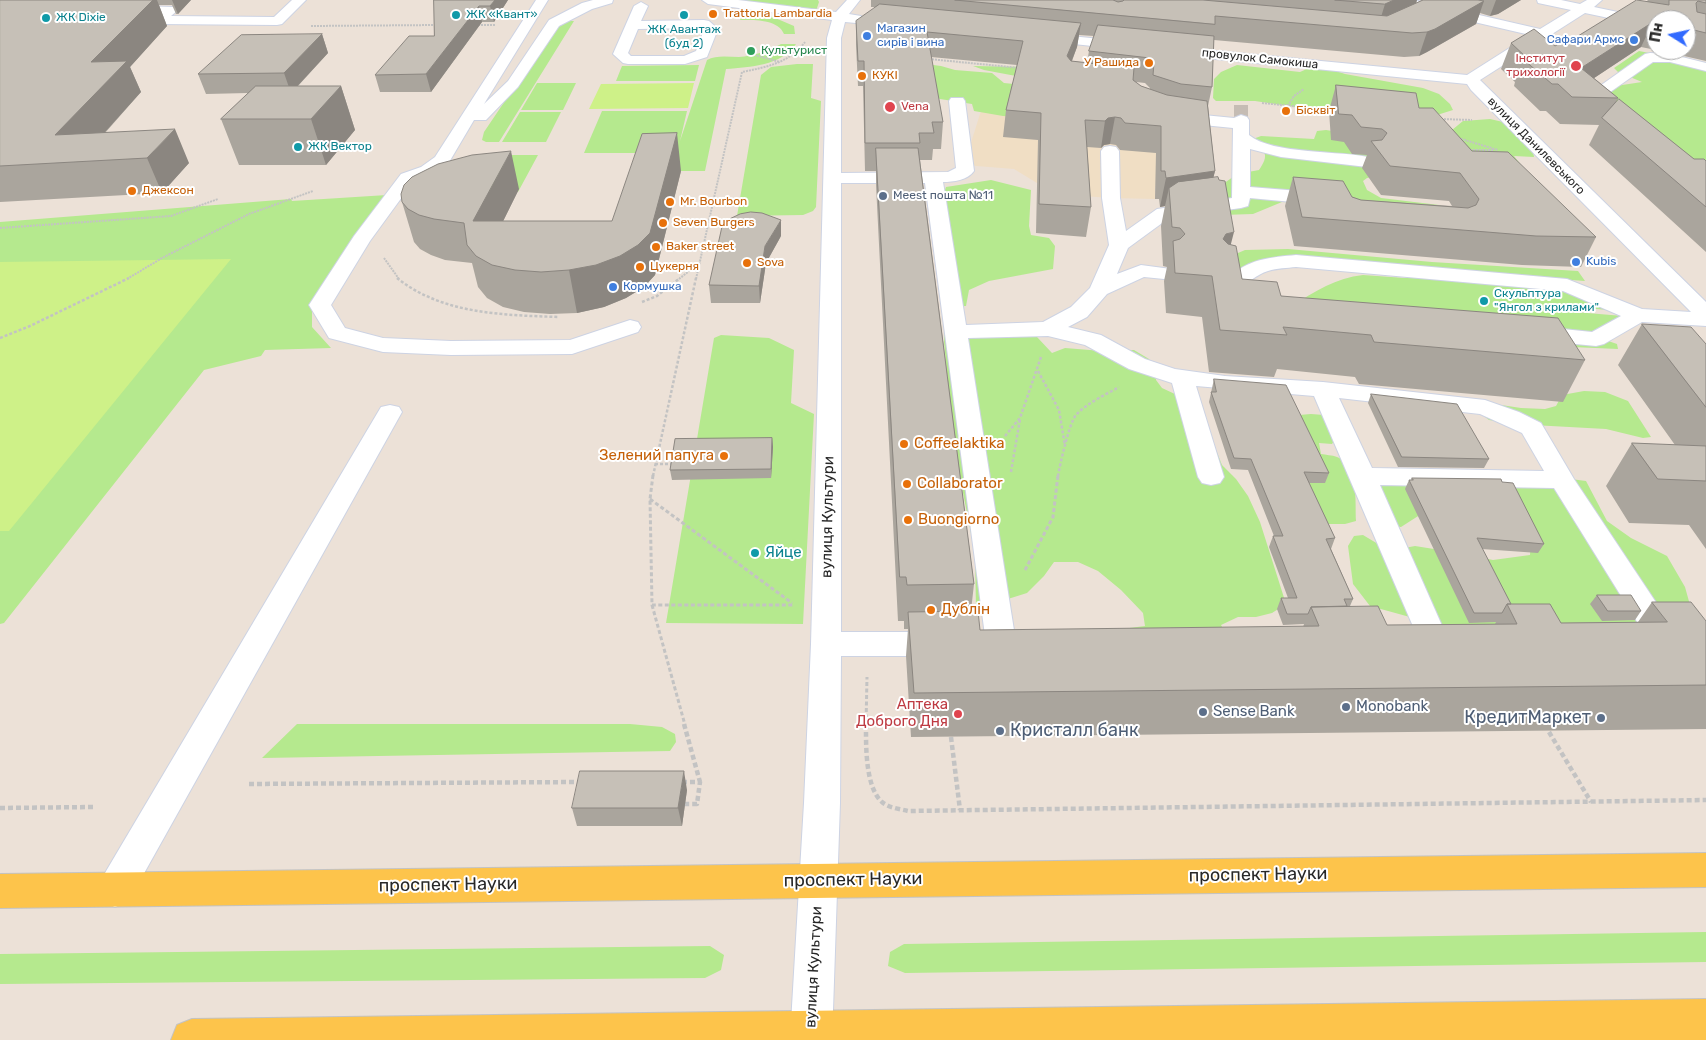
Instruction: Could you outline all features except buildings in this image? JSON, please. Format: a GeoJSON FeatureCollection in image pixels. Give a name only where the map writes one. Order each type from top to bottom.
{"type":"FeatureCollection","features":[{"type":"Feature","properties":{"kind":"main road","name":"проспект Науки"},"geometry":{"type":"LineString","coordinates":[[0,891],[1706,870]]}},
{"type":"Feature","properties":{"kind":"main road"},"geometry":{"type":"LineString","coordinates":[[192,1040],[811,1036],[1706,1020]]}},
{"type":"Feature","properties":{"kind":"street"},"geometry":{"type":"LineString","coordinates":[[138,0],[122,10],[171,10],[156,20],[277,21],[300,0]]}},
{"type":"Feature","properties":{"kind":"street"},"geometry":{"type":"LineString","coordinates":[[542,0],[441,161],[427,170],[407,178],[362,240],[320,305],[337,333],[383,345],[451,348],[572,347],[630,328]]}},
{"type":"Feature","properties":{"kind":"street"},"geometry":{"type":"LineString","coordinates":[[455,141],[513,84],[554,23],[587,6],[607,0]]}},
{"type":"Feature","properties":{"kind":"street"},"geometry":{"type":"LineString","coordinates":[[708,0],[846,9],[871,20]]}},
{"type":"Feature","properties":{"kind":"street"},"geometry":{"type":"LineString","coordinates":[[1397,0],[1541,33]]}},
{"type":"Feature","properties":{"kind":"street"},"geometry":{"type":"LineString","coordinates":[[1544,0],[1589,4],[1646,21]]}},
{"type":"Feature","properties":{"kind":"street"},"geometry":{"type":"LineString","coordinates":[[1472,80],[1475,75],[1589,4]]}},
{"type":"Feature","properties":{"kind":"street"},"geometry":{"type":"LineString","coordinates":[[633,25],[704,24],[711,29],[702,54],[685,60],[628,60],[620,54],[641,6]]}},
{"type":"Feature","properties":{"kind":"street"},"geometry":{"type":"LineString","coordinates":[[1415,16],[1433,8]]}},
{"type":"Feature","properties":{"kind":"street","name":"вулиця Культури"},"geometry":{"type":"LineString","coordinates":[[811,1036],[826,644],[834,38],[846,9]]}},
{"type":"Feature","properties":{"kind":"street"},"geometry":{"type":"LineString","coordinates":[[1031,36],[1088,42],[1108,38],[1145,48]]}},
{"type":"Feature","properties":{"kind":"street"},"geometry":{"type":"LineString","coordinates":[[1083,57],[1088,42]]}},
{"type":"Feature","properties":{"kind":"street","name":"провулок Самокиша"},"geometry":{"type":"LineString","coordinates":[[1164,50],[1472,80]]}},
{"type":"Feature","properties":{"kind":"street"},"geometry":{"type":"LineString","coordinates":[[1622,122],[1598,100],[1598,93],[1650,57],[1670,58],[1706,67]]}},
{"type":"Feature","properties":{"kind":"street","name":"вулиця Данилевського"},"geometry":{"type":"LineString","coordinates":[[1472,80],[1476,87],[1706,314]]}},
{"type":"Feature","properties":{"kind":"street"},"geometry":{"type":"LineString","coordinates":[[832,178],[950,177],[965,171],[957,101]]}},
{"type":"Feature","properties":{"kind":"street"},"geometry":{"type":"LineString","coordinates":[[1154,111],[1170,117],[1241,127]]}},
{"type":"Feature","properties":{"kind":"street"},"geometry":{"type":"LineString","coordinates":[[1241,127],[1250,144],[1281,152],[1367,162]]}},
{"type":"Feature","properties":{"kind":"street"},"geometry":{"type":"LineString","coordinates":[[1048,329],[1079,312],[1100,290],[1119,245],[1164,213],[1241,202],[1241,127]]}},
{"type":"Feature","properties":{"kind":"street"},"geometry":{"type":"LineString","coordinates":[[1110,151],[1111,198],[1119,245]]}},
{"type":"Feature","properties":{"kind":"street"},"geometry":{"type":"LineString","coordinates":[[826,644],[867,644],[1009,636],[975,469],[933,177]]}},
{"type":"Feature","properties":{"kind":"street"},"geometry":{"type":"LineString","coordinates":[[1241,192],[1340,201]]}},
{"type":"Feature","properties":{"kind":"street"},"geometry":{"type":"LineString","coordinates":[[1239,282],[1248,271],[1270,264],[1296,261],[1567,285],[1638,315],[1706,320]]}},
{"type":"Feature","properties":{"kind":"street"},"geometry":{"type":"LineString","coordinates":[[1100,290],[1141,271],[1164,273]]}},
{"type":"Feature","properties":{"kind":"street"},"geometry":{"type":"LineString","coordinates":[[1518,332],[1596,339],[1638,315]]}},
{"type":"Feature","properties":{"kind":"street"},"geometry":{"type":"LineString","coordinates":[[955,332],[1048,329],[1093,340],[1138,364],[1171,376],[1323,389],[1485,407],[1493,410],[1532,428],[1562,480],[1660,633]]}},
{"type":"Feature","properties":{"kind":"street"},"geometry":{"type":"LineString","coordinates":[[1182,378],[1211,477]]}},
{"type":"Feature","properties":{"kind":"street"},"geometry":{"type":"LineString","coordinates":[[1323,389],[1431,637]]}},
{"type":"Feature","properties":{"kind":"street"},"geometry":{"type":"LineString","coordinates":[[115,890],[390,412]]}},
{"type":"Feature","properties":{"kind":"street"},"geometry":{"type":"LineString","coordinates":[[1362,476],[1562,480]]}},
{"type":"Feature","properties":{"kind":"path"},"geometry":{"type":"LineString","coordinates":[[310,26],[444,25]]}},
{"type":"Feature","properties":{"kind":"path"},"geometry":{"type":"LineString","coordinates":[[473,25],[524,27]]}},
{"type":"Feature","properties":{"kind":"path"},"geometry":{"type":"LineString","coordinates":[[751,54],[781,62]]}},
{"type":"Feature","properties":{"kind":"path"},"geometry":{"type":"LineString","coordinates":[[685,804],[697,804],[700,782],[652,605],[650,500],[655,464],[742,72],[781,62],[794,56]]}},
{"type":"Feature","properties":{"kind":"path"},"geometry":{"type":"LineString","coordinates":[[922,59],[1029,68]]}},
{"type":"Feature","properties":{"kind":"path"},"geometry":{"type":"LineString","coordinates":[[1288,106],[1290,99],[1298,91],[1307,88]]}},
{"type":"Feature","properties":{"kind":"path"},"geometry":{"type":"LineString","coordinates":[[1260,103],[1341,111]]}},
{"type":"Feature","properties":{"kind":"path"},"geometry":{"type":"LineString","coordinates":[[1438,119],[1474,120]]}},
{"type":"Feature","properties":{"kind":"path"},"geometry":{"type":"LineString","coordinates":[[1453,136],[1498,150]]}},
{"type":"Feature","properties":{"kind":"path"},"geometry":{"type":"LineString","coordinates":[[1462,150],[1505,150]]}},
{"type":"Feature","properties":{"kind":"path"},"geometry":{"type":"LineString","coordinates":[[0,338],[117,285],[162,258],[249,214],[313,191]]}},
{"type":"Feature","properties":{"kind":"path"},"geometry":{"type":"LineString","coordinates":[[0,228],[171,216],[218,199]]}},
{"type":"Feature","properties":{"kind":"path"},"geometry":{"type":"LineString","coordinates":[[382,254],[388,269],[399,282],[418,294],[458,307],[494,315],[559,317]]}},
{"type":"Feature","properties":{"kind":"path"},"geometry":{"type":"LineString","coordinates":[[641,302],[656,296],[700,263]]}},
{"type":"Feature","properties":{"kind":"path"},"geometry":{"type":"LineString","coordinates":[[975,469],[1020,418],[1037,370],[1048,329]]}},
{"type":"Feature","properties":{"kind":"path"},"geometry":{"type":"LineString","coordinates":[[1009,636],[1053,516],[1060,463],[1076,416],[1101,397],[1150,369]]}},
{"type":"Feature","properties":{"kind":"path"},"geometry":{"type":"LineString","coordinates":[[1037,370],[1059,410],[1065,448]]}},
{"type":"Feature","properties":{"kind":"path"},"geometry":{"type":"LineString","coordinates":[[655,464],[674,464]]}},
{"type":"Feature","properties":{"kind":"path"},"geometry":{"type":"LineString","coordinates":[[650,500],[794,605],[652,605]]}},
{"type":"Feature","properties":{"kind":"path"},"geometry":{"type":"LineString","coordinates":[[867,644],[866,752],[870,782],[882,802],[908,811],[1706,800]]}},
{"type":"Feature","properties":{"kind":"path"},"geometry":{"type":"LineString","coordinates":[[1549,732],[1591,802]]}},
{"type":"Feature","properties":{"kind":"path"},"geometry":{"type":"LineString","coordinates":[[951,737],[960,810]]}},
{"type":"Feature","properties":{"kind":"path"},"geometry":{"type":"LineString","coordinates":[[249,784],[582,782]]}},
{"type":"Feature","properties":{"kind":"path"},"geometry":{"type":"LineString","coordinates":[[680,782],[700,782]]}},
{"type":"Feature","properties":{"kind":"path"},"geometry":{"type":"LineString","coordinates":[[0,808],[94,807]]}},
{"type":"Feature","properties":{"kind":"shaded area"},"geometry":{"type":"Polygon","coordinates":[[[985,98],[1176,125],[1155,188],[1155,199],[1055,194],[1014,169],[964,165],[985,98]]]}},
{"type":"Feature","properties":{"kind":"green space"},"geometry":{"type":"Polygon","coordinates":[[[722,0],[818,0],[819,2],[816,11],[722,0]]]}},
{"type":"Feature","properties":{"kind":"green space"},"geometry":{"type":"Polygon","coordinates":[[[744,9],[768,15],[794,26],[795,34],[784,34],[777,25],[765,21],[740,20],[744,9]]]}},
{"type":"Feature","properties":{"kind":"green space"},"geometry":{"type":"Polygon","coordinates":[[[559,21],[574,21],[499,142],[486,142],[482,140],[484,132],[559,21]]]}},
{"type":"Feature","properties":{"kind":"green space"},"geometry":{"type":"Polygon","coordinates":[[[781,44],[796,44],[782,57],[773,61],[755,66],[726,69],[705,171],[647,171],[654,153],[584,153],[602,111],[687,111],[680,141],[707,60],[718,57],[750,56],[781,44]]]}},
{"type":"Feature","properties":{"kind":"green space"},"geometry":{"type":"Polygon","coordinates":[[[1639,51],[1646,52],[1646,60],[1685,60],[1706,64],[1706,186],[1596,89],[1642,82],[1618,72],[1614,68],[1639,51]]]}},
{"type":"Feature","properties":{"kind":"green space"},"geometry":{"type":"Polygon","coordinates":[[[918,63],[955,70],[992,73],[1004,83],[1074,90],[1059,120],[1003,116],[974,111],[972,104],[940,99],[911,86],[918,63]]]}},
{"type":"Feature","properties":{"kind":"green space"},"geometry":{"type":"Polygon","coordinates":[[[813,64],[811,98],[821,101],[816,207],[813,211],[803,215],[737,216],[761,75],[771,67],[813,64]]]}},
{"type":"Feature","properties":{"kind":"green space"},"geometry":{"type":"Polygon","coordinates":[[[699,65],[695,81],[616,81],[622,66],[699,65]]]}},
{"type":"Feature","properties":{"kind":"green space"},"geometry":{"type":"Polygon","coordinates":[[[1237,65],[1300,72],[1309,68],[1330,69],[1345,74],[1423,88],[1439,94],[1450,104],[1453,110],[1437,115],[1339,109],[1321,111],[1255,101],[1216,101],[1213,98],[1214,79],[1221,72],[1237,65]]]}},
{"type":"Feature","properties":{"kind":"green space"},"geometry":{"type":"Polygon","coordinates":[[[973,66],[1028,67],[1016,76],[973,66]]]}},
{"type":"Feature","properties":{"kind":"green space"},"geometry":{"type":"Polygon","coordinates":[[[537,83],[576,83],[563,110],[521,110],[537,83]]]}},
{"type":"Feature","properties":{"kind":"green space"},"geometry":{"type":"Polygon","coordinates":[[[694,83],[688,108],[589,109],[601,84],[694,83]]]}},
{"type":"Feature","properties":{"kind":"green space"},"geometry":{"type":"Polygon","coordinates":[[[520,112],[561,112],[546,142],[502,142],[520,112]]]}},
{"type":"Feature","properties":{"kind":"green space"},"geometry":{"type":"Polygon","coordinates":[[[1490,119],[1503,122],[1533,151],[1534,157],[1514,156],[1524,169],[1514,189],[1445,131],[1452,130],[1463,121],[1490,119]]]}},
{"type":"Feature","properties":{"kind":"green space"},"geometry":{"type":"Polygon","coordinates":[[[1326,130],[1358,135],[1377,176],[1363,181],[1367,190],[1381,198],[1439,205],[1450,209],[1282,202],[1253,214],[1222,215],[1212,192],[1237,174],[1259,170],[1264,160],[1265,153],[1253,139],[1261,136],[1314,139],[1317,131],[1326,130]]]}},
{"type":"Feature","properties":{"kind":"green space"},"geometry":{"type":"Polygon","coordinates":[[[510,155],[538,155],[518,192],[428,191],[502,167],[510,155]]]}},
{"type":"Feature","properties":{"kind":"green space"},"geometry":{"type":"Polygon","coordinates":[[[991,180],[1031,190],[1029,226],[1031,235],[1049,238],[1055,246],[1053,269],[989,281],[969,290],[966,306],[944,307],[938,279],[932,225],[946,187],[991,180]]]}},
{"type":"Feature","properties":{"kind":"green space"},"geometry":{"type":"Polygon","coordinates":[[[387,195],[312,305],[312,327],[331,348],[265,350],[261,356],[204,370],[4,623],[0,624],[0,222],[291,199],[292,201],[387,195]]]}},
{"type":"Feature","properties":{"kind":"green space"},"geometry":{"type":"Polygon","coordinates":[[[1288,249],[1432,262],[1578,271],[1585,281],[1320,262],[1236,274],[1231,256],[1245,250],[1288,249]]]}},
{"type":"Feature","properties":{"kind":"green space"},"geometry":{"type":"Polygon","coordinates":[[[231,259],[9,531],[0,531],[0,262],[231,259]]]}},
{"type":"Feature","properties":{"kind":"green space"},"geometry":{"type":"Polygon","coordinates":[[[1363,275],[1405,278],[1413,276],[1567,288],[1622,311],[1558,306],[1563,311],[1623,316],[1588,334],[1617,344],[1618,349],[1572,347],[1292,306],[1317,290],[1335,282],[1363,275]]]}},
{"type":"Feature","properties":{"kind":"green space"},"geometry":{"type":"Polygon","coordinates":[[[945,322],[968,325],[993,336],[1037,337],[1052,353],[1065,348],[1102,351],[1134,350],[1149,359],[1155,368],[1156,380],[1162,388],[1177,395],[1213,442],[1222,465],[1236,479],[1248,496],[1260,522],[1286,604],[1272,613],[1256,617],[1238,617],[1221,625],[1225,632],[964,638],[990,627],[1042,632],[1122,629],[1145,626],[1143,613],[1121,590],[1098,571],[1078,562],[1054,562],[1044,576],[1027,593],[976,609],[975,554],[954,447],[944,342],[945,322]]]}},
{"type":"Feature","properties":{"kind":"green space"},"geometry":{"type":"Polygon","coordinates":[[[721,335],[769,338],[794,350],[791,403],[814,414],[803,624],[666,623],[714,338],[721,335]]]}},
{"type":"Feature","properties":{"kind":"green space"},"geometry":{"type":"Polygon","coordinates":[[[1584,391],[1605,392],[1628,401],[1651,437],[1643,438],[1606,429],[1514,424],[1489,420],[1473,408],[1488,403],[1521,408],[1545,409],[1556,406],[1562,395],[1584,391]]]}},
{"type":"Feature","properties":{"kind":"green space"},"geometry":{"type":"Polygon","coordinates":[[[1299,415],[1324,415],[1335,439],[1332,444],[1319,443],[1321,454],[1337,457],[1344,461],[1349,468],[1354,485],[1356,521],[1345,524],[1322,524],[1309,496],[1299,415]]]}},
{"type":"Feature","properties":{"kind":"green space"},"geometry":{"type":"Polygon","coordinates":[[[1372,468],[1391,470],[1414,479],[1426,511],[1401,527],[1379,525],[1358,480],[1372,468]]]}},
{"type":"Feature","properties":{"kind":"green space"},"geometry":{"type":"Polygon","coordinates":[[[1548,476],[1586,481],[1607,521],[1631,538],[1667,556],[1685,587],[1690,605],[1639,647],[1441,664],[1417,619],[1370,606],[1353,584],[1348,546],[1354,536],[1363,535],[1383,547],[1399,549],[1415,546],[1493,560],[1530,555],[1531,529],[1487,480],[1548,476]]]}},
{"type":"Feature","properties":{"kind":"green space"},"geometry":{"type":"Polygon","coordinates":[[[297,724],[630,724],[662,727],[675,734],[676,742],[670,751],[262,758],[297,724]]]}},
{"type":"Feature","properties":{"kind":"green space"},"geometry":{"type":"Polygon","coordinates":[[[1706,932],[1706,962],[905,973],[888,966],[890,952],[904,944],[1706,932]]]}},
{"type":"Feature","properties":{"kind":"green space"},"geometry":{"type":"Polygon","coordinates":[[[710,946],[724,955],[721,970],[705,978],[0,984],[0,954],[710,946]]]}},
{"type":"Feature","properties":{"kind":"tunnel"},"geometry":{"type":"LineString","coordinates":[[1241,105],[1241,120]]}},
{"type":"Feature","properties":{"kind":"place","name":"Trattoria Lambardia"},"geometry":{"type":"Point","coordinates":[713,14]}},
{"type":"Feature","properties":{"kind":"place","name":"ЖК «Квант»"},"geometry":{"type":"Point","coordinates":[456,15]}},
{"type":"Feature","properties":{"kind":"place","name":"ЖК Авантаж (буд 2)"},"geometry":{"type":"Point","coordinates":[684,15]}},
{"type":"Feature","properties":{"kind":"place","name":"ЖК Dixie"},"geometry":{"type":"Point","coordinates":[46,18]}},
{"type":"Feature","properties":{"kind":"place","name":"Магазин сирів і вина"},"geometry":{"type":"Point","coordinates":[867,36]}},
{"type":"Feature","properties":{"kind":"place","name":"Сафари Армс"},"geometry":{"type":"Point","coordinates":[1634,40]}},
{"type":"Feature","properties":{"kind":"place","name":"Культурист"},"geometry":{"type":"Point","coordinates":[751,51]}},
{"type":"Feature","properties":{"kind":"place","name":"У Рашида"},"geometry":{"type":"Point","coordinates":[1149,63]}},
{"type":"Feature","properties":{"kind":"place","name":"Інститут трихології"},"geometry":{"type":"Point","coordinates":[1576,66]}},
{"type":"Feature","properties":{"kind":"place","name":"КУКІ"},"geometry":{"type":"Point","coordinates":[862,76]}},
{"type":"Feature","properties":{"kind":"place","name":"Vena"},"geometry":{"type":"Point","coordinates":[890,107]}},
{"type":"Feature","properties":{"kind":"place","name":"Бісквіт"},"geometry":{"type":"Point","coordinates":[1286,111]}},
{"type":"Feature","properties":{"kind":"place","name":"ЖК Вектор"},"geometry":{"type":"Point","coordinates":[298,147]}},
{"type":"Feature","properties":{"kind":"place","name":"Джексон"},"geometry":{"type":"Point","coordinates":[132,191]}},
{"type":"Feature","properties":{"kind":"place","name":"Meest пошта №11"},"geometry":{"type":"Point","coordinates":[883,196]}},
{"type":"Feature","properties":{"kind":"place","name":"Mr. Bourbon"},"geometry":{"type":"Point","coordinates":[670,202]}},
{"type":"Feature","properties":{"kind":"place","name":"Seven Burgers"},"geometry":{"type":"Point","coordinates":[663,223]}},
{"type":"Feature","properties":{"kind":"place","name":"Baker street"},"geometry":{"type":"Point","coordinates":[656,247]}},
{"type":"Feature","properties":{"kind":"place","name":"Kubis"},"geometry":{"type":"Point","coordinates":[1576,262]}},
{"type":"Feature","properties":{"kind":"place","name":"Sova"},"geometry":{"type":"Point","coordinates":[747,263]}},
{"type":"Feature","properties":{"kind":"place","name":"Цукерня"},"geometry":{"type":"Point","coordinates":[640,267]}},
{"type":"Feature","properties":{"kind":"place","name":"Кормушка"},"geometry":{"type":"Point","coordinates":[613,287]}},
{"type":"Feature","properties":{"kind":"place","name":"Скульптура \"Янгол з крилами\""},"geometry":{"type":"Point","coordinates":[1484,301]}},
{"type":"Feature","properties":{"kind":"place","name":"Coffeelaktika"},"geometry":{"type":"Point","coordinates":[904,444]}},
{"type":"Feature","properties":{"kind":"place","name":"Зелений папуга"},"geometry":{"type":"Point","coordinates":[724,456]}},
{"type":"Feature","properties":{"kind":"place","name":"Collaborator"},"geometry":{"type":"Point","coordinates":[907,484]}},
{"type":"Feature","properties":{"kind":"place","name":"Buongiorno"},"geometry":{"type":"Point","coordinates":[908,520]}},
{"type":"Feature","properties":{"kind":"place","name":"Яйце"},"geometry":{"type":"Point","coordinates":[755,553]}},
{"type":"Feature","properties":{"kind":"place","name":"Дублін"},"geometry":{"type":"Point","coordinates":[931,610]}},
{"type":"Feature","properties":{"kind":"place","name":"Monobank"},"geometry":{"type":"Point","coordinates":[1346,707]}},
{"type":"Feature","properties":{"kind":"place","name":"Sense Bank"},"geometry":{"type":"Point","coordinates":[1203,712]}},
{"type":"Feature","properties":{"kind":"place","name":"Аптека Доброго Дня"},"geometry":{"type":"Point","coordinates":[958,714]}},
{"type":"Feature","properties":{"kind":"place","name":"КредитМаркет"},"geometry":{"type":"Point","coordinates":[1601,718]}},
{"type":"Feature","properties":{"kind":"place","name":"Кристалл банк"},"geometry":{"type":"Point","coordinates":[1000,731]}}]}
